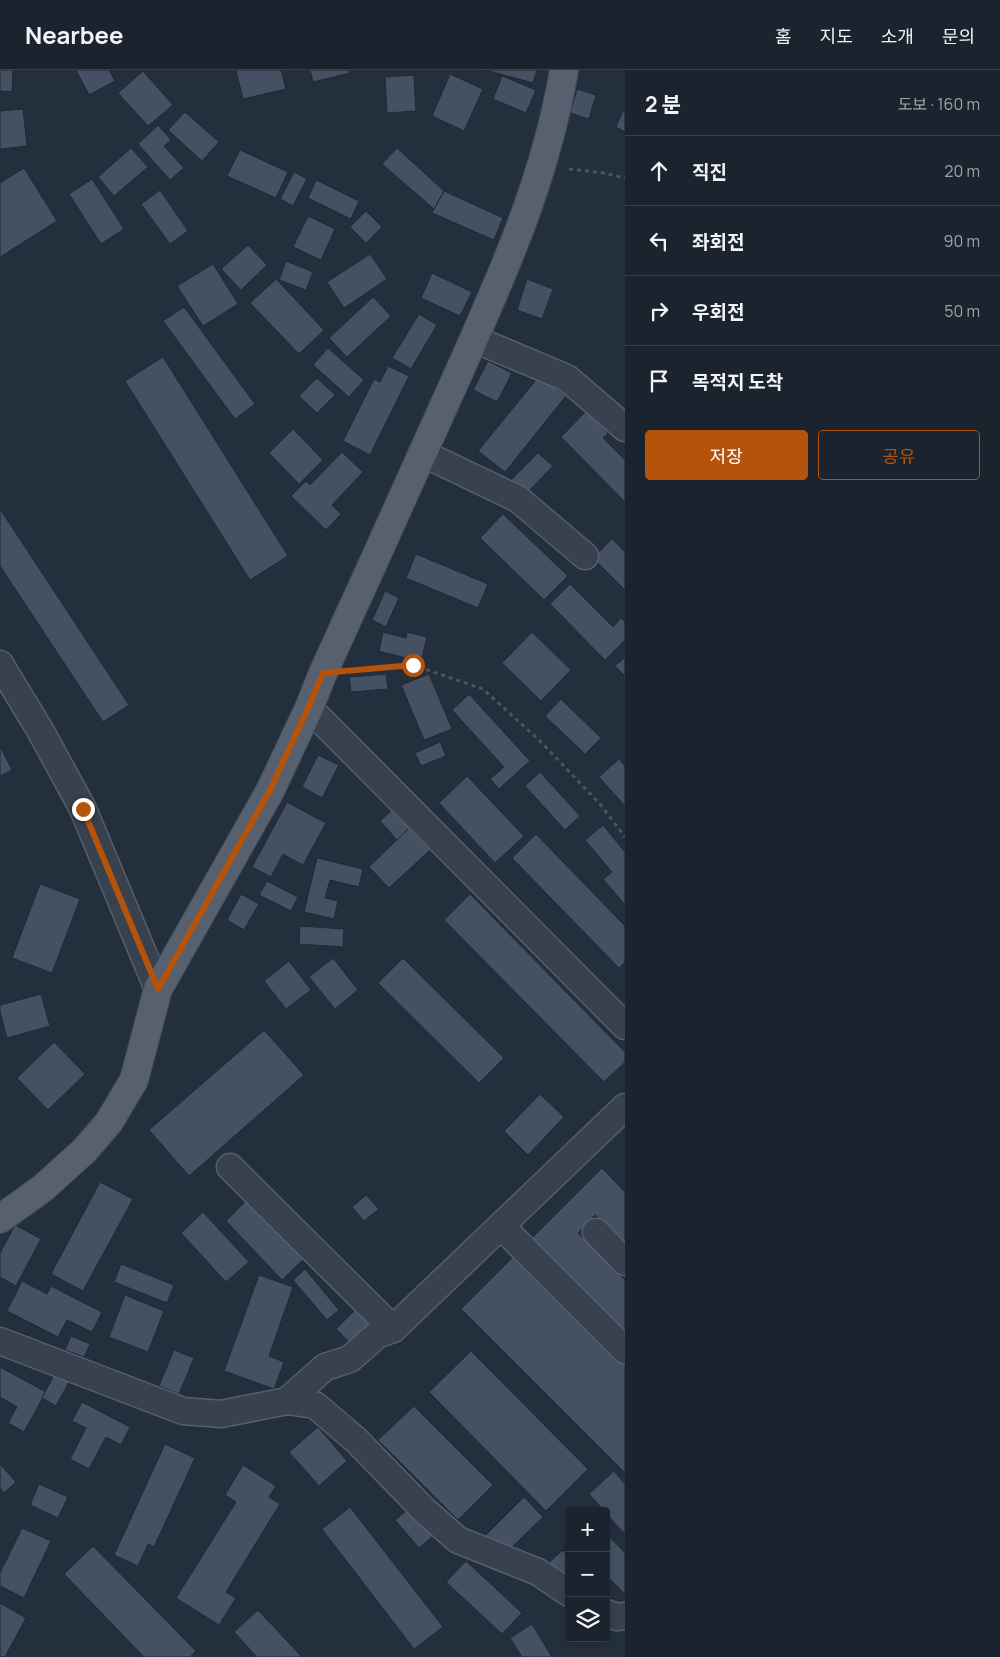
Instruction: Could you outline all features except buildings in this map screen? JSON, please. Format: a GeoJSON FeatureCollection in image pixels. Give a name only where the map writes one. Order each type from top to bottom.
{"type":"FeatureCollection","features":[{"type":"Feature","properties":{"kind":"main road"},"geometry":{"type":"LineString","coordinates":[[0,1219],[43,1188],[86,1150],[109,1122],[134,1080],[158,989],[270,790],[474,339],[523,224],[558,110],[564,70]]}},
{"type":"Feature","properties":{"kind":"street"},"geometry":{"type":"LineString","coordinates":[[474,339],[566,378],[625,428]]}},
{"type":"Feature","properties":{"kind":"street"},"geometry":{"type":"LineString","coordinates":[[422,453],[518,500],[585,556]]}},
{"type":"Feature","properties":{"kind":"street"},"geometry":{"type":"LineString","coordinates":[[0,664],[40,730],[83,809],[158,989]]}},
{"type":"Feature","properties":{"kind":"street"},"geometry":{"type":"LineString","coordinates":[[308,708],[393,791],[625,1026]]}},
{"type":"Feature","properties":{"kind":"street"},"geometry":{"type":"LineString","coordinates":[[287,1401],[324,1367],[350,1359],[377,1335],[393,1329],[625,1107]]}},
{"type":"Feature","properties":{"kind":"street"},"geometry":{"type":"LineString","coordinates":[[230,1167],[393,1329]]}},
{"type":"Feature","properties":{"kind":"street"},"geometry":{"type":"LineString","coordinates":[[501,1226],[625,1350]]}},
{"type":"Feature","properties":{"kind":"street"},"geometry":{"type":"LineString","coordinates":[[596,1232],[625,1262]]}},
{"type":"Feature","properties":{"kind":"street"},"geometry":{"type":"LineString","coordinates":[[0,1340],[183,1411],[221,1414],[287,1401],[315,1405],[356,1440],[425,1511],[458,1540],[538,1572],[565,1590]]}},
{"type":"Feature","properties":{"kind":"street"},"geometry":{"type":"LineString","coordinates":[[610,1614],[617,1617],[625,1616]]}},
{"type":"Feature","properties":{"kind":"path"},"geometry":{"type":"LineString","coordinates":[[542,166],[604,173],[625,178]]}},
{"type":"Feature","properties":{"kind":"path"},"geometry":{"type":"LineString","coordinates":[[323,673],[413,665],[482,689],[540,741],[600,804],[625,836]]}},
{"type":"Feature","properties":{"kind":"route"},"geometry":{"type":"LineString","coordinates":[[83,809],[158,989],[270,790],[323,673],[413,665]]}}]}
